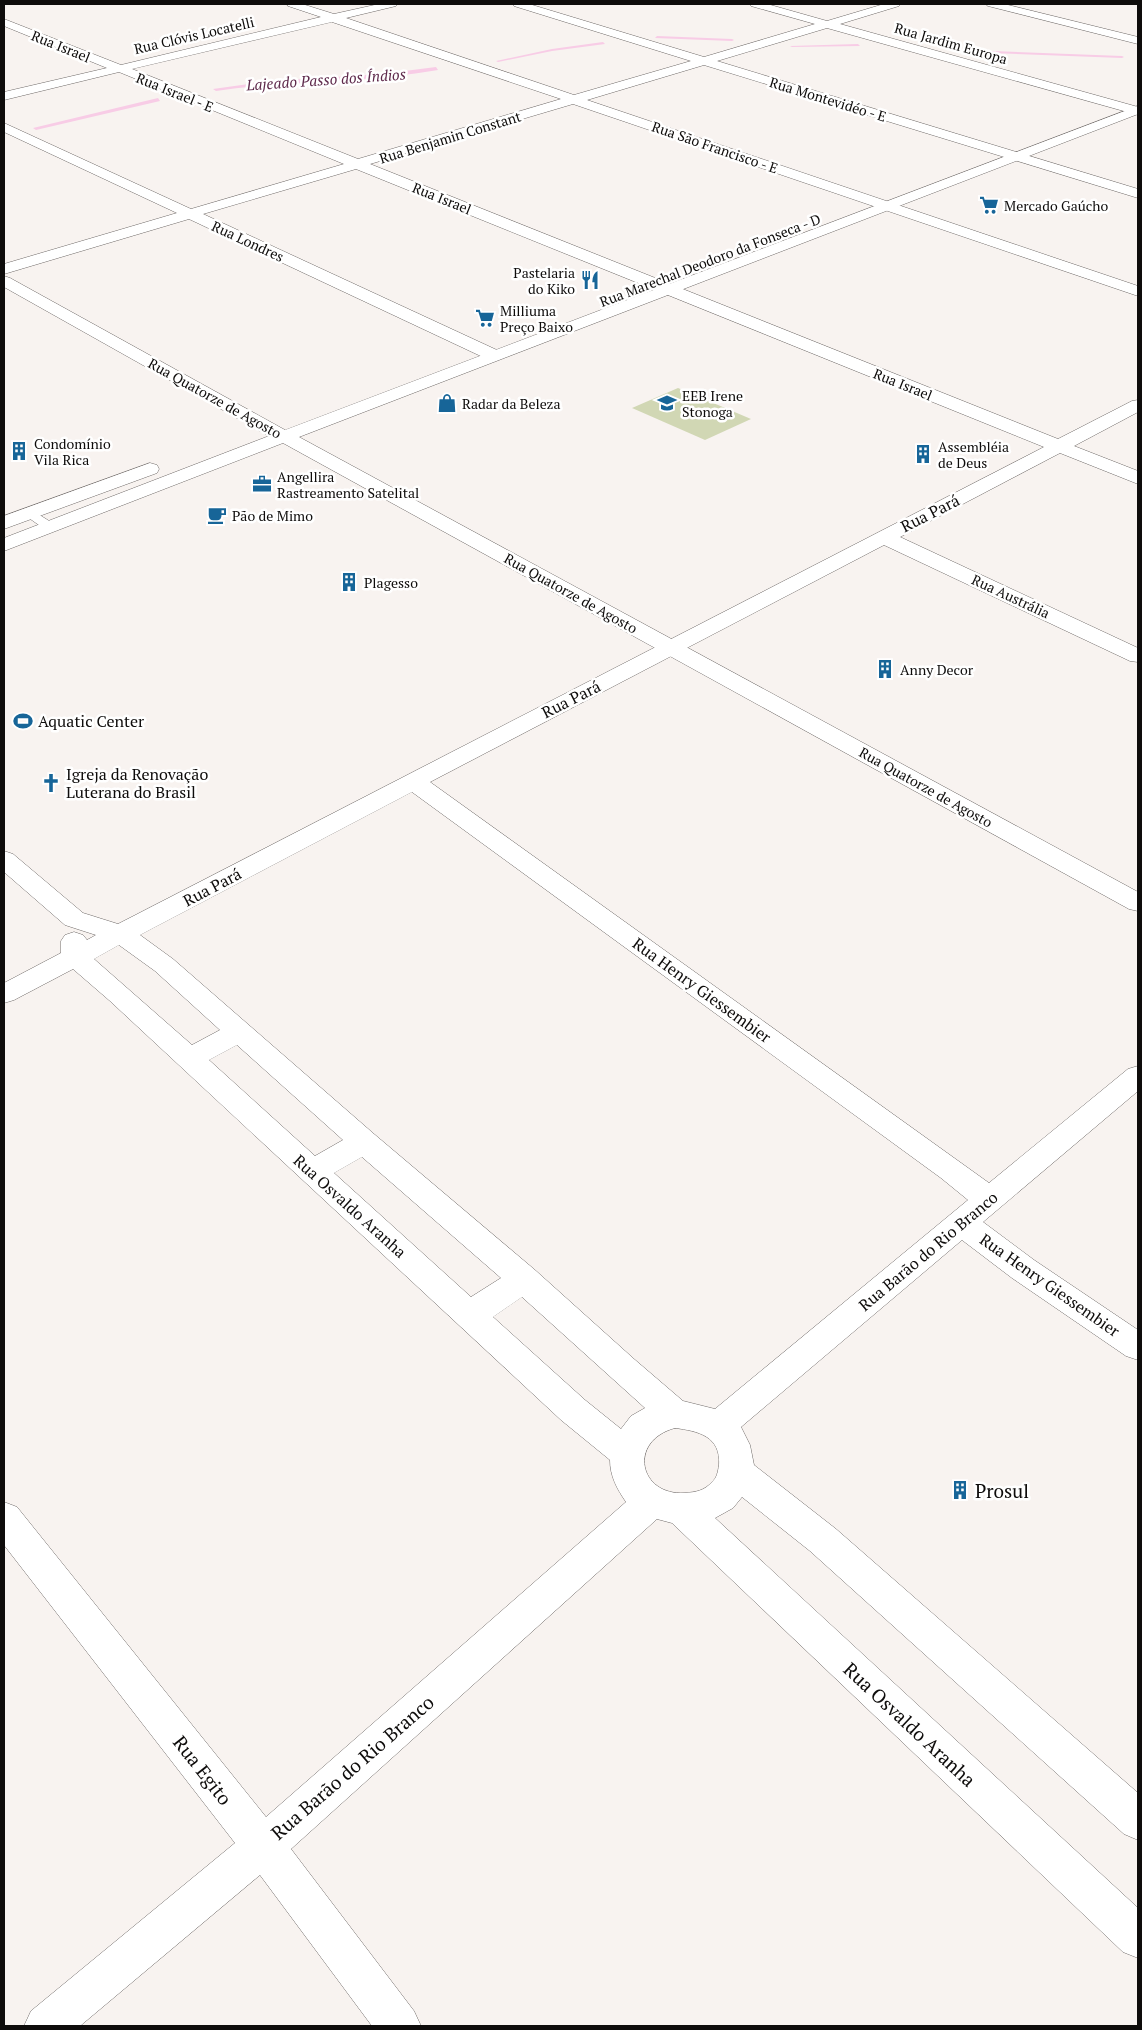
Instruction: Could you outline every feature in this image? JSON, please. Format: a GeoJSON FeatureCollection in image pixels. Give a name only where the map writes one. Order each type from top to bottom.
{"type":"FeatureCollection","features":[{"type":"Feature","properties":{"kind":"street","name":"Rua São Francisco - E"},"geometry":{"type":"LineString","coordinates":[[292,4],[1138,291]]}},
{"type":"Feature","properties":{"kind":"street","name":"Rua Clóvis Locatelli"},"geometry":{"type":"LineString","coordinates":[[4,96],[392,4]]}},
{"type":"Feature","properties":{"kind":"street","name":"Rua Montevidéo - E"},"geometry":{"type":"LineString","coordinates":[[518,4],[1138,194]]}},
{"type":"Feature","properties":{"kind":"street","name":"Rua Jardim Europa"},"geometry":{"type":"LineString","coordinates":[[755,4],[1138,110]]}},
{"type":"Feature","properties":{"kind":"street","name":"Rua Benjamin Constant"},"geometry":{"type":"LineString","coordinates":[[4,270],[830,25],[895,4]]}},
{"type":"Feature","properties":{"kind":"street"},"geometry":{"type":"LineString","coordinates":[[992,4],[1138,41]]}},
{"type":"Feature","properties":{"kind":"street","name":"Rua Israel"},"geometry":{"type":"LineString","coordinates":[[4,22],[118,69]]}},
{"type":"Feature","properties":{"kind":"street","name":"Rua Israel - E"},"geometry":{"type":"LineString","coordinates":[[118,69],[233,115]]}},
{"type":"Feature","properties":{"kind":"street","name":"Rua Marechal Deodoro da Fonseca - D"},"geometry":{"type":"LineString","coordinates":[[420,368],[870,200],[994,150],[1138,96]]}},
{"type":"Feature","properties":{"kind":"street","name":"Rua Marechal Deodoro da Fonseca - D"},"geometry":{"type":"LineString","coordinates":[[247,443],[283,429],[404,391],[668,288],[1138,110]]}},
{"type":"Feature","properties":{"kind":"street","name":"Rua Israel"},"geometry":{"type":"LineString","coordinates":[[233,115],[651,281]]}},
{"type":"Feature","properties":{"kind":"street","name":"Rua Londres"},"geometry":{"type":"LineString","coordinates":[[4,127],[493,355]]}},
{"type":"Feature","properties":{"kind":"street","name":"Rua Quatorze de Agosto"},"geometry":{"type":"LineString","coordinates":[[4,281],[283,429],[671,647],[1138,903]]}},
{"type":"Feature","properties":{"kind":"street"},"geometry":{"type":"LineString","coordinates":[[651,281],[668,288]]}},
{"type":"Feature","properties":{"kind":"street","name":"Rua Israel"},"geometry":{"type":"LineString","coordinates":[[668,288],[1138,478]]}},
{"type":"Feature","properties":{"kind":"street"},"geometry":{"type":"LineString","coordinates":[[574,311],[591,318]]}},
{"type":"Feature","properties":{"kind":"street"},"geometry":{"type":"LineString","coordinates":[[384,382],[404,391]]}},
{"type":"Feature","properties":{"kind":"street","name":"Rua Pará"},"geometry":{"type":"LineString","coordinates":[[4,994],[1138,405]]}},
{"type":"Feature","properties":{"kind":"street"},"geometry":{"type":"LineString","coordinates":[[4,523],[176,459],[247,443]]}},
{"type":"Feature","properties":{"kind":"street"},"geometry":{"type":"LineString","coordinates":[[4,545],[247,443]]}},
{"type":"Feature","properties":{"kind":"street","name":"Rua Austrália"},"geometry":{"type":"LineString","coordinates":[[884,537],[1138,656]]}},
{"type":"Feature","properties":{"kind":"street","name":"Rua Henry Giessembier"},"geometry":{"type":"LineString","coordinates":[[413,782],[944,1164],[990,1200]]}},
{"type":"Feature","properties":{"kind":"street"},"geometry":{"type":"LineString","coordinates":[[4,859],[74,920],[122,934],[164,965],[364,1142],[524,1279],[622,1369],[675,1414]]}},
{"type":"Feature","properties":{"kind":"street"},"geometry":{"type":"LineString","coordinates":[[74,920],[75,957]]}},
{"type":"Feature","properties":{"kind":"street","name":"Rua Osvaldo Aranha"},"geometry":{"type":"LineString","coordinates":[[75,957],[190,1059],[573,1410],[626,1453]]}},
{"type":"Feature","properties":{"kind":"street"},"geometry":{"type":"LineString","coordinates":[[190,1059],[239,1031]]}},
{"type":"Feature","properties":{"kind":"street","name":"Rua Barão do Rio Branco"},"geometry":{"type":"LineString","coordinates":[[719,1427],[743,1404],[1138,1076]]}},
{"type":"Feature","properties":{"kind":"street"},"geometry":{"type":"LineString","coordinates":[[312,1172],[364,1142]]}},
{"type":"Feature","properties":{"kind":"street","name":"Rua Henry Giessembier"},"geometry":{"type":"LineString","coordinates":[[962,1223],[1023,1269],[1138,1347]]}},
{"type":"Feature","properties":{"kind":"street"},"geometry":{"type":"LineString","coordinates":[[470,1315],[524,1279]]}},
{"type":"Feature","properties":{"kind":"street"},"geometry":{"type":"LineString","coordinates":[[675,1414],[698,1416],[719,1427],[730,1440],[737,1456],[737,1472],[727,1492],[707,1506],[667,1506],[645,1498],[633,1485],[626,1470],[626,1453],[635,1434],[652,1420],[675,1414]]}},
{"type":"Feature","properties":{"kind":"street"},"geometry":{"type":"LineString","coordinates":[[737,1472],[824,1540],[1138,1820]]}},
{"type":"Feature","properties":{"kind":"street","name":"Rua Barão do Rio Branco"},"geometry":{"type":"LineString","coordinates":[[46,2026],[667,1506]]}},
{"type":"Feature","properties":{"kind":"street","name":"Rua Osvaldo Aranha"},"geometry":{"type":"LineString","coordinates":[[667,1506],[1138,1937]]}},
{"type":"Feature","properties":{"kind":"street","name":"Rua Egito"},"geometry":{"type":"LineString","coordinates":[[4,1518],[263,1846],[399,2026]]}},
{"type":"Feature","properties":{"kind":"lane"},"geometry":{"type":"LineString","coordinates":[[30,513],[50,527]]}},
{"type":"Feature","properties":{"kind":"green space"},"geometry":{"type":"Polygon","coordinates":[[[678,388],[751,419],[705,440],[632,408],[678,388]]]}},
{"type":"Feature","properties":{"kind":"waterway","name":"Lajeado Passo dos Índios"},"geometry":{"type":"LineString","coordinates":[[657,37],[732,40]]}},
{"type":"Feature","properties":{"kind":"waterway","name":"Lajeado Passo dos Índios"},"geometry":{"type":"LineString","coordinates":[[498,61],[552,50],[603,43]]}},
{"type":"Feature","properties":{"kind":"waterway","name":"Lajeado Passo dos Índios"},"geometry":{"type":"LineString","coordinates":[[792,46],[858,45]]}},
{"type":"Feature","properties":{"kind":"waterway","name":"Lajeado Passo dos Índios"},"geometry":{"type":"LineString","coordinates":[[967,51],[1122,57]]}},
{"type":"Feature","properties":{"kind":"waterway","name":"Lajeado Passo dos Índios"},"geometry":{"type":"LineString","coordinates":[[216,89],[271,82],[409,73],[436,69]]}},
{"type":"Feature","properties":{"kind":"waterway","name":"Lajeado Passo dos Índios"},"geometry":{"type":"LineString","coordinates":[[36,128],[158,100]]}},
{"type":"Feature","properties":{"kind":"place","name":"Mercado Gaúcho"},"geometry":{"type":"Point","coordinates":[989,205]}},
{"type":"Feature","properties":{"kind":"place","name":"Pastelaria do Kiko"},"geometry":{"type":"Point","coordinates":[590,280]}},
{"type":"Feature","properties":{"kind":"place","name":"Milliuma Preço Baixo"},"geometry":{"type":"Point","coordinates":[485,318]}},
{"type":"Feature","properties":{"kind":"place","name":"Radar da Beleza"},"geometry":{"type":"Point","coordinates":[447,403]}},
{"type":"Feature","properties":{"kind":"place","name":"EEB Irene Stonoga"},"geometry":{"type":"Point","coordinates":[667,403]}},
{"type":"Feature","properties":{"kind":"place","name":"Condomínio Vila Rica"},"geometry":{"type":"Point","coordinates":[19,451]}},
{"type":"Feature","properties":{"kind":"place","name":"Assembléia de Deus"},"geometry":{"type":"Point","coordinates":[923,454]}},
{"type":"Feature","properties":{"kind":"place","name":"Angellira Rastreamento Satelital"},"geometry":{"type":"Point","coordinates":[262,484]}},
{"type":"Feature","properties":{"kind":"place","name":"Pão de Mimo"},"geometry":{"type":"Point","coordinates":[217,515]}},
{"type":"Feature","properties":{"kind":"place","name":"Plagesso"},"geometry":{"type":"Point","coordinates":[349,582]}},
{"type":"Feature","properties":{"kind":"place","name":"Anny Decor"},"geometry":{"type":"Point","coordinates":[885,669]}},
{"type":"Feature","properties":{"kind":"place","name":"Aquatic Center"},"geometry":{"type":"Point","coordinates":[23,721]}},
{"type":"Feature","properties":{"kind":"place","name":"Igreja da Renovação Luterana do Brasil"},"geometry":{"type":"Point","coordinates":[51,783]}},
{"type":"Feature","properties":{"kind":"place","name":"Prosul"},"geometry":{"type":"Point","coordinates":[960,1490]}}]}
